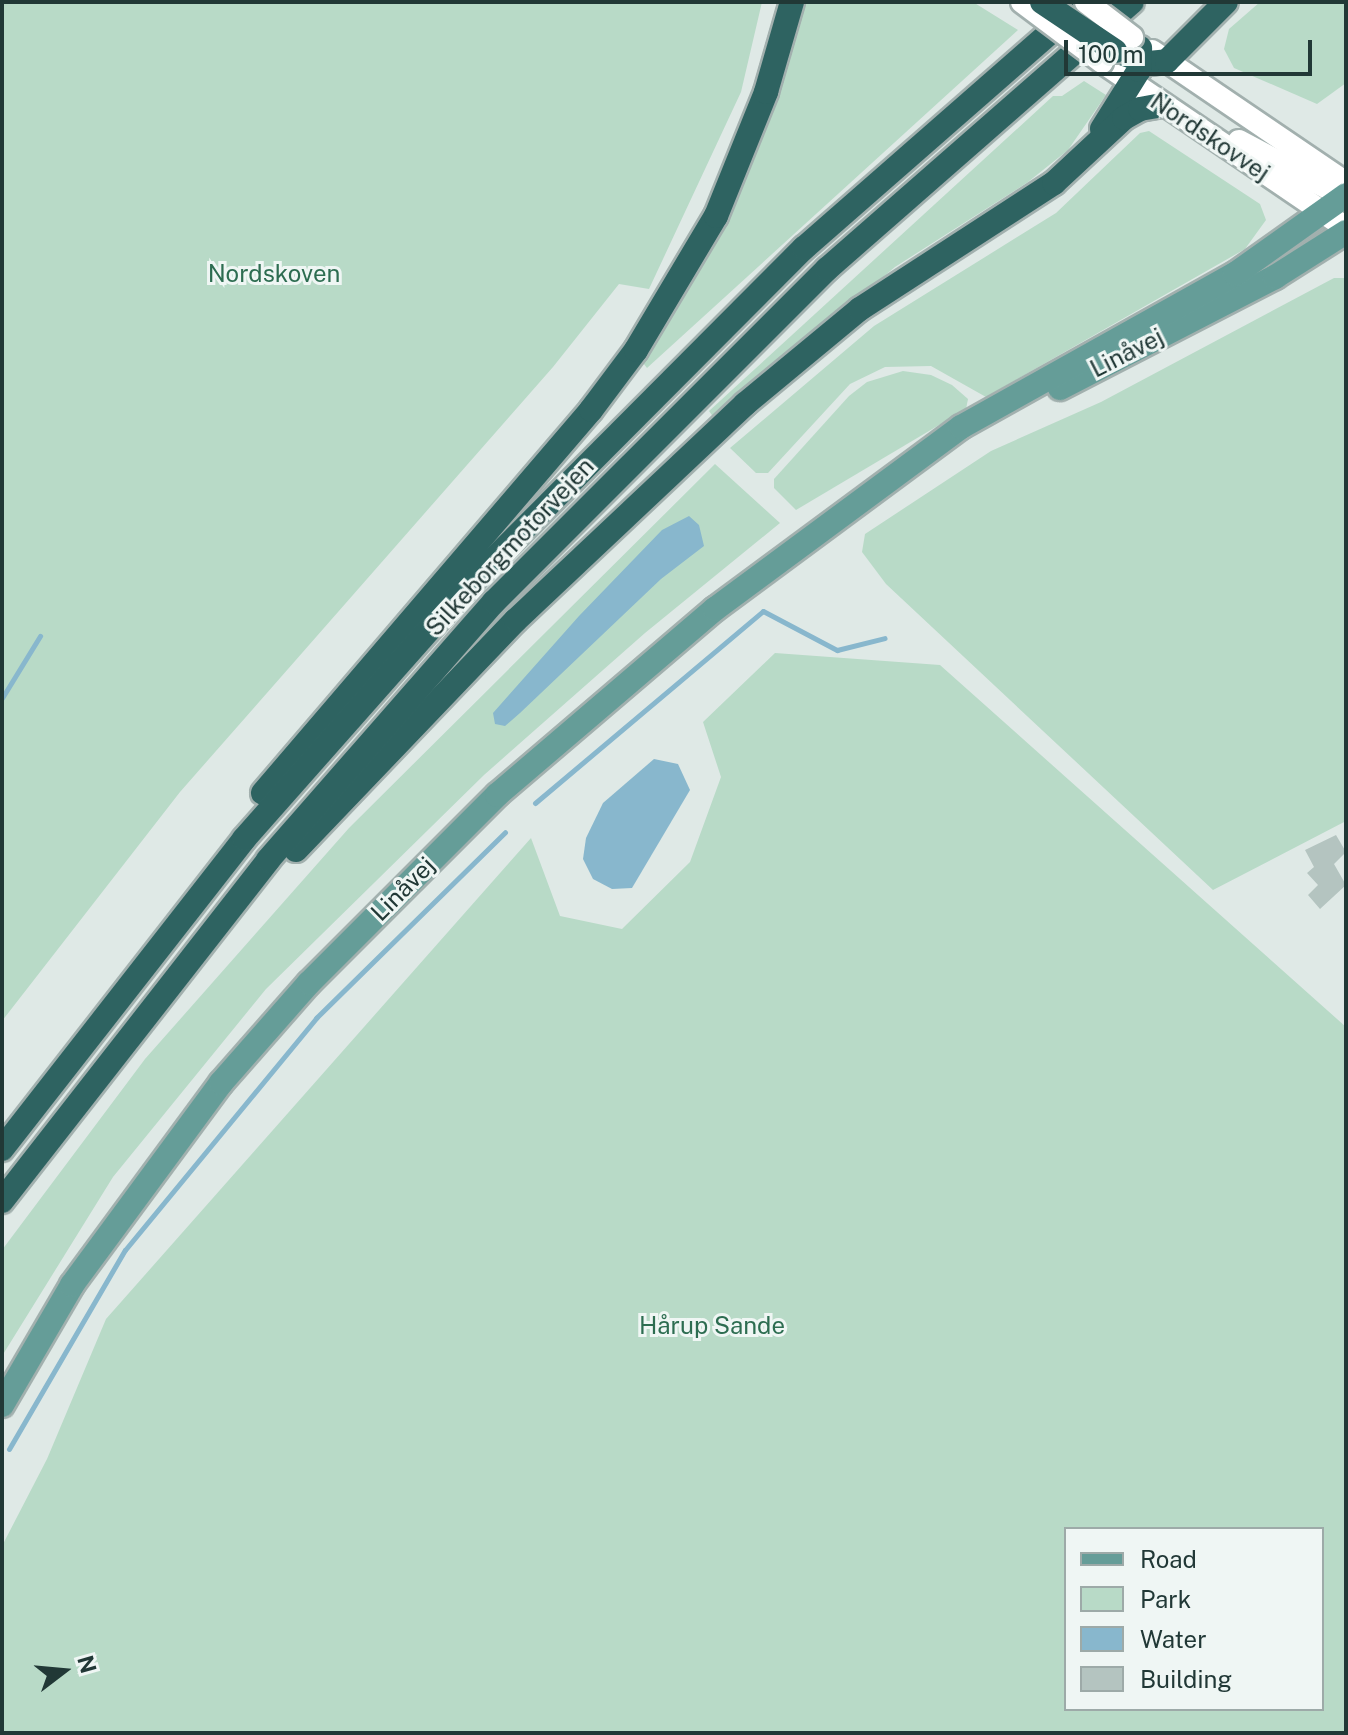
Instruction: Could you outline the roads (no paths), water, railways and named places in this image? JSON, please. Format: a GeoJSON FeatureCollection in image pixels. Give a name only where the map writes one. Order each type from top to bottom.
{"type":"FeatureCollection","features":[{"type":"Feature","properties":{"kind":"highway"},"geometry":{"type":"LineString","coordinates":[[83,1041],[296,751],[591,410],[636,350],[716,216],[766,92],[792,2]]}},
{"type":"Feature","properties":{"kind":"highway"},"geometry":{"type":"LineString","coordinates":[[1042,2],[1126,56],[1167,61],[1226,2]]}},
{"type":"Feature","properties":{"kind":"highway","name":"Silkeborgmotorvejen"},"geometry":{"type":"LineString","coordinates":[[2,1149],[83,1041],[356,708],[584,463],[804,248],[1086,2]]}},
{"type":"Feature","properties":{"kind":"highway","name":"Silkeborgmotorvejen"},"geometry":{"type":"LineString","coordinates":[[2,1201],[144,1013],[381,727],[612,479],[827,269],[1132,2]]}},
{"type":"Feature","properties":{"kind":"highway"},"geometry":{"type":"LineString","coordinates":[[1085,154],[1126,56]]}},
{"type":"Feature","properties":{"kind":"highway"},"geometry":{"type":"LineString","coordinates":[[144,1013],[516,620],[745,404],[860,309],[1044,190],[1132,113],[1162,105]]}},
{"type":"Feature","properties":{"kind":"main road","name":"Linåvej"},"geometry":{"type":"LineString","coordinates":[[905,469],[1162,334],[1271,267],[1342,209]]}},
{"type":"Feature","properties":{"kind":"main road","name":"Linåvej"},"geometry":{"type":"LineString","coordinates":[[2,1405],[72,1285],[148,1177],[309,983],[497,795],[624,684],[788,552],[973,420],[1235,274],[1342,209]]}},
{"type":"Feature","properties":{"kind":"street","name":"Nordskovvej"},"geometry":{"type":"LineString","coordinates":[[1022,2],[1126,56]]}},
{"type":"Feature","properties":{"kind":"street","name":"Nordskovvej"},"geometry":{"type":"LineString","coordinates":[[1086,2],[1162,105],[1342,209]]}},
{"type":"Feature","properties":{"kind":"street","name":"Nordskovvej"},"geometry":{"type":"LineString","coordinates":[[1167,61],[1342,209]]}},
{"type":"Feature","properties":{"kind":"water"},"geometry":{"type":"Polygon","coordinates":[[[689,516],[699,525],[704,546],[661,579],[505,726],[495,724],[493,713],[579,616],[662,530],[689,516]]]}},
{"type":"Feature","properties":{"kind":"water"},"geometry":{"type":"Polygon","coordinates":[[[654,759],[678,764],[690,790],[632,888],[612,889],[593,879],[583,859],[586,838],[603,803],[654,759]]]}},
{"type":"Feature","properties":{"kind":"waterway"},"geometry":{"type":"LineString","coordinates":[[535,803],[763,611],[837,650],[885,638]]}},
{"type":"Feature","properties":{"kind":"waterway"},"geometry":{"type":"LineString","coordinates":[[2,698],[40,636]]}},
{"type":"Feature","properties":{"kind":"waterway"},"geometry":{"type":"LineString","coordinates":[[9,1449],[125,1250],[316,1018],[505,832]]}},
{"type":"Feature","properties":{"kind":"park label","name":"Nordskoven"},"geometry":{"type":"Point","coordinates":[274,274]}},
{"type":"Feature","properties":{"kind":"park label","name":"Hårup Sande"},"geometry":{"type":"Point","coordinates":[712,1326]}}]}
